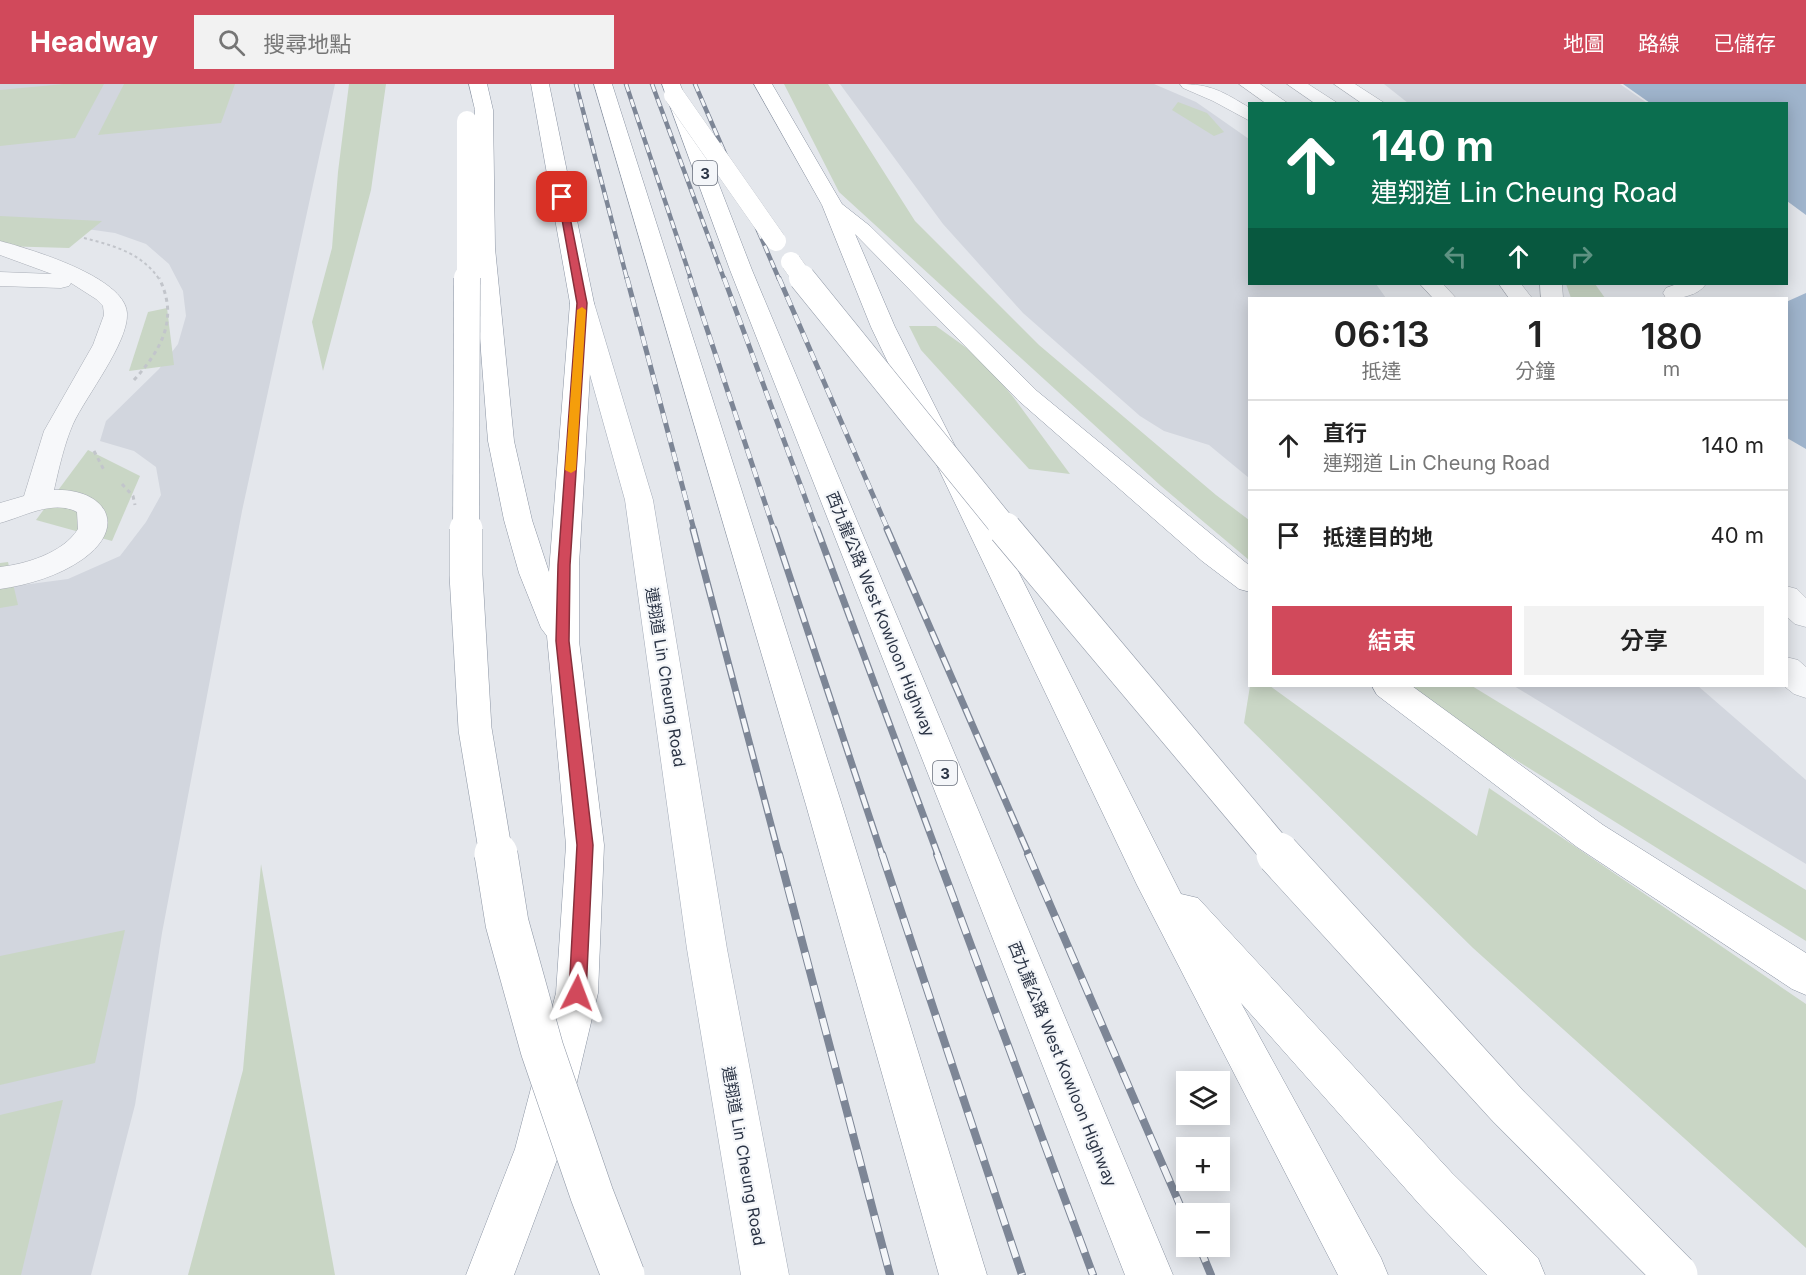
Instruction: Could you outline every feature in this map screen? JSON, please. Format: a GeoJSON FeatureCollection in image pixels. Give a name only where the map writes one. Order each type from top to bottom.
{"type":"FeatureCollection","features":[{"type":"Feature","properties":{"kind":"main road"},"geometry":{"type":"LineString","coordinates":[[466,84],[466,575],[468,653],[475,729],[507,923],[542,1049],[592,1195],[623,1275]]}},
{"type":"Feature","properties":{"kind":"main road"},"geometry":{"type":"LineString","coordinates":[[478,84],[484,110],[485,266],[501,441],[518,520],[534,573],[562,641]]}},
{"type":"Feature","properties":{"kind":"main road","name":"連翔道 Lin Cheung Road"},"geometry":{"type":"LineString","coordinates":[[540,84],[582,303],[639,500],[707,949],[765,1275]]}},
{"type":"Feature","properties":{"kind":"main road"},"geometry":{"type":"LineString","coordinates":[[603,84],[824,805],[963,1275]]}},
{"type":"Feature","properties":{"kind":"main road"},"geometry":{"type":"LineString","coordinates":[[763,84],[832,205],[883,327],[1150,873],[1364,1275]]}},
{"type":"Feature","properties":{"kind":"main road"},"geometry":{"type":"LineString","coordinates":[[673,89],[815,296],[961,477],[1279,855],[1508,1106],[1676,1275]]}},
{"type":"Feature","properties":{"kind":"main road","name":"西九龍公路 West Kowloon Highway"},"geometry":{"type":"LineString","coordinates":[[673,89],[741,270],[1149,1275]]}},
{"type":"Feature","properties":{"kind":"main road"},"geometry":{"type":"LineString","coordinates":[[832,205],[863,230],[1028,396],[1213,554],[1248,580]]}},
{"type":"Feature","properties":{"kind":"main road"},"geometry":{"type":"LineString","coordinates":[[490,1275],[538,1149],[577,993],[585,845],[562,641],[564,565],[582,303]]}},
{"type":"Feature","properties":{"kind":"main road"},"geometry":{"type":"LineString","coordinates":[[1390,687],[1590,836],[1806,976]]}},
{"type":"Feature","properties":{"kind":"main road"},"geometry":{"type":"LineString","coordinates":[[1150,873],[1436,1189],[1521,1275]]}},
{"type":"Feature","properties":{"kind":"street"},"geometry":{"type":"LineString","coordinates":[[1189,84],[1219,97],[1248,115]]}},
{"type":"Feature","properties":{"kind":"street"},"geometry":{"type":"LineString","coordinates":[[1248,84],[1277,102]]}},
{"type":"Feature","properties":{"kind":"street"},"geometry":{"type":"LineString","coordinates":[[1296,84],[1327,102]]}},
{"type":"Feature","properties":{"kind":"street"},"geometry":{"type":"LineString","coordinates":[[1343,84],[1374,102]]}},
{"type":"Feature","properties":{"kind":"street"},"geometry":{"type":"LineString","coordinates":[[1196,102],[1219,97]]}},
{"type":"Feature","properties":{"kind":"street"},"geometry":{"type":"LineString","coordinates":[[0,248],[87,281],[115,306],[117,320],[98,360],[60,423],[37,501]]}},
{"type":"Feature","properties":{"kind":"street"},"geometry":{"type":"LineString","coordinates":[[0,279],[87,281]]}},
{"type":"Feature","properties":{"kind":"street"},"geometry":{"type":"LineString","coordinates":[[1432,285],[1444,297]]}},
{"type":"Feature","properties":{"kind":"street"},"geometry":{"type":"LineString","coordinates":[[1511,285],[1520,297]]}},
{"type":"Feature","properties":{"kind":"street"},"geometry":{"type":"LineString","coordinates":[[1674,293],[1693,285]]}},
{"type":"Feature","properties":{"kind":"street"},"geometry":{"type":"LineString","coordinates":[[0,514],[37,501],[56,499],[73,501],[86,506],[93,515],[93,526],[86,539],[72,552],[54,564],[32,573],[0,578]]}},
{"type":"Feature","properties":{"kind":"street"},"geometry":{"type":"LineString","coordinates":[[1788,599],[1806,616]]}},
{"type":"Feature","properties":{"kind":"street"},"geometry":{"type":"LineString","coordinates":[[1788,671],[1806,685]]}},
{"type":"Feature","properties":{"kind":"shaded area"},"geometry":{"type":"Polygon","coordinates":[[[0,84],[335,84],[242,511],[162,933],[135,1105],[91,1275],[0,1275],[0,588],[68,579],[120,556],[146,522],[161,495],[156,467],[134,451],[100,441],[106,421],[159,369],[178,344],[186,316],[183,291],[169,264],[146,244],[115,233],[73,227],[0,222],[0,84]]]}},
{"type":"Feature","properties":{"kind":"shaded area"},"geometry":{"type":"Polygon","coordinates":[[[840,84],[1154,84],[1196,102],[1248,138],[1248,285],[1377,285],[1385,297],[1248,297],[1248,477],[1209,445],[1164,431],[1140,416],[1023,313],[943,224],[840,84]]]}},
{"type":"Feature","properties":{"kind":"shaded area"},"geometry":{"type":"Polygon","coordinates":[[[1384,84],[1620,84],[1646,102],[1407,102],[1384,84]]]}},
{"type":"Feature","properties":{"kind":"shaded area"},"geometry":{"type":"Polygon","coordinates":[[[1516,687],[1699,687],[1806,780],[1806,864],[1516,687]]]}},
{"type":"Feature","properties":{"kind":"green space"},"geometry":{"type":"Polygon","coordinates":[[[64,84],[104,84],[75,138],[0,146],[0,90],[64,84]]]}},
{"type":"Feature","properties":{"kind":"green space"},"geometry":{"type":"Polygon","coordinates":[[[124,84],[235,84],[221,123],[98,135],[124,84]]]}},
{"type":"Feature","properties":{"kind":"green space"},"geometry":{"type":"Polygon","coordinates":[[[349,84],[386,84],[371,190],[323,371],[312,322],[332,248],[338,172],[349,84]]]}},
{"type":"Feature","properties":{"kind":"green space"},"geometry":{"type":"Polygon","coordinates":[[[784,84],[828,84],[915,221],[1039,345],[1216,495],[1248,519],[1248,559],[1161,486],[839,192],[784,84]]]}},
{"type":"Feature","properties":{"kind":"green space"},"geometry":{"type":"Polygon","coordinates":[[[1178,102],[1207,113],[1224,132],[1214,136],[1172,110],[1178,102]]]}},
{"type":"Feature","properties":{"kind":"green space"},"geometry":{"type":"Polygon","coordinates":[[[0,216],[102,221],[69,248],[0,246],[0,216]]]}},
{"type":"Feature","properties":{"kind":"green space"},"geometry":{"type":"Polygon","coordinates":[[[1566,285],[1596,285],[1604,297],[1571,297],[1566,285]]]}},
{"type":"Feature","properties":{"kind":"green space"},"geometry":{"type":"Polygon","coordinates":[[[167,308],[174,365],[129,371],[148,312],[167,308]]]}},
{"type":"Feature","properties":{"kind":"green space"},"geometry":{"type":"Polygon","coordinates":[[[909,326],[936,326],[982,359],[1070,474],[1029,469],[921,350],[909,326]]]}},
{"type":"Feature","properties":{"kind":"green space"},"geometry":{"type":"Polygon","coordinates":[[[88,450],[140,476],[112,541],[36,520],[88,450]]]}},
{"type":"Feature","properties":{"kind":"green space"},"geometry":{"type":"Polygon","coordinates":[[[8,562],[18,605],[0,608],[0,563],[8,562]]]}},
{"type":"Feature","properties":{"kind":"green space"},"geometry":{"type":"Polygon","coordinates":[[[1250,687],[1271,687],[1477,836],[1489,788],[1806,1004],[1806,1248],[1473,948],[1244,723],[1250,687]]]}},
{"type":"Feature","properties":{"kind":"green space"},"geometry":{"type":"Polygon","coordinates":[[[1411,687],[1474,687],[1806,890],[1806,941],[1495,747],[1411,687]]]}},
{"type":"Feature","properties":{"kind":"green space"},"geometry":{"type":"Polygon","coordinates":[[[261,864],[335,1275],[188,1275],[243,1070],[261,864]]]}},
{"type":"Feature","properties":{"kind":"green space"},"geometry":{"type":"Polygon","coordinates":[[[125,930],[95,1063],[0,1085],[0,956],[125,930]]]}},
{"type":"Feature","properties":{"kind":"green space"},"geometry":{"type":"Polygon","coordinates":[[[63,1100],[21,1275],[0,1275],[0,1115],[63,1100]]]}},
{"type":"Feature","properties":{"kind":"water"},"geometry":{"type":"Polygon","coordinates":[[[1623,84],[1806,84],[1806,215],[1788,202],[1788,102],[1649,102],[1623,84]]]}},
{"type":"Feature","properties":{"kind":"water"},"geometry":{"type":"Polygon","coordinates":[[[1806,293],[1806,449],[1788,439],[1788,301],[1806,293]]]}},
{"type":"Feature","properties":{"kind":"railway"},"geometry":{"type":"LineString","coordinates":[[576,84],[627,279]]}},
{"type":"Feature","properties":{"kind":"railway"},"geometry":{"type":"LineString","coordinates":[[626,84],[691,279]]}},
{"type":"Feature","properties":{"kind":"railway"},"geometry":{"type":"LineString","coordinates":[[652,84],[724,279]]}},
{"type":"Feature","properties":{"kind":"railway"},"geometry":{"type":"LineString","coordinates":[[695,84],[779,279]]}},
{"type":"Feature","properties":{"kind":"railway"},"geometry":{"type":"LineString","coordinates":[[627,278],[694,530]]}},
{"type":"Feature","properties":{"kind":"railway"},"geometry":{"type":"LineString","coordinates":[[690,278],[774,530]]}},
{"type":"Feature","properties":{"kind":"railway"},"geometry":{"type":"LineString","coordinates":[[724,278],[817,530]]}},
{"type":"Feature","properties":{"kind":"railway"},"geometry":{"type":"LineString","coordinates":[[779,278],[888,530]]}},
{"type":"Feature","properties":{"kind":"railway"},"geometry":{"type":"LineString","coordinates":[[693,529],[779,855]]}},
{"type":"Feature","properties":{"kind":"railway"},"geometry":{"type":"LineString","coordinates":[[774,529],[882,855]]}},
{"type":"Feature","properties":{"kind":"railway"},"geometry":{"type":"LineString","coordinates":[[817,529],[938,855]]}},
{"type":"Feature","properties":{"kind":"railway"},"geometry":{"type":"LineString","coordinates":[[887,529],[1029,855]]}},
{"type":"Feature","properties":{"kind":"railway"},"geometry":{"type":"LineString","coordinates":[[779,854],[890,1275]]}},
{"type":"Feature","properties":{"kind":"railway"},"geometry":{"type":"LineString","coordinates":[[882,854],[1022,1275]]}},
{"type":"Feature","properties":{"kind":"railway"},"geometry":{"type":"LineString","coordinates":[[937,854],[1093,1275]]}},
{"type":"Feature","properties":{"kind":"railway"},"geometry":{"type":"LineString","coordinates":[[1028,854],[1179,1203]]}},
{"type":"Feature","properties":{"kind":"railway"},"geometry":{"type":"LineString","coordinates":[[1204,1257],[1211,1275]]}},
{"type":"Feature","properties":{"kind":"slow traffic"},"geometry":{"type":"LineString","coordinates":[[571,470],[582,310]]}},
{"type":"Feature","properties":{"kind":"route"},"geometry":{"type":"LineString","coordinates":[[562,197],[582,303],[564,565],[562,641],[585,845],[577,993]]}}]}
